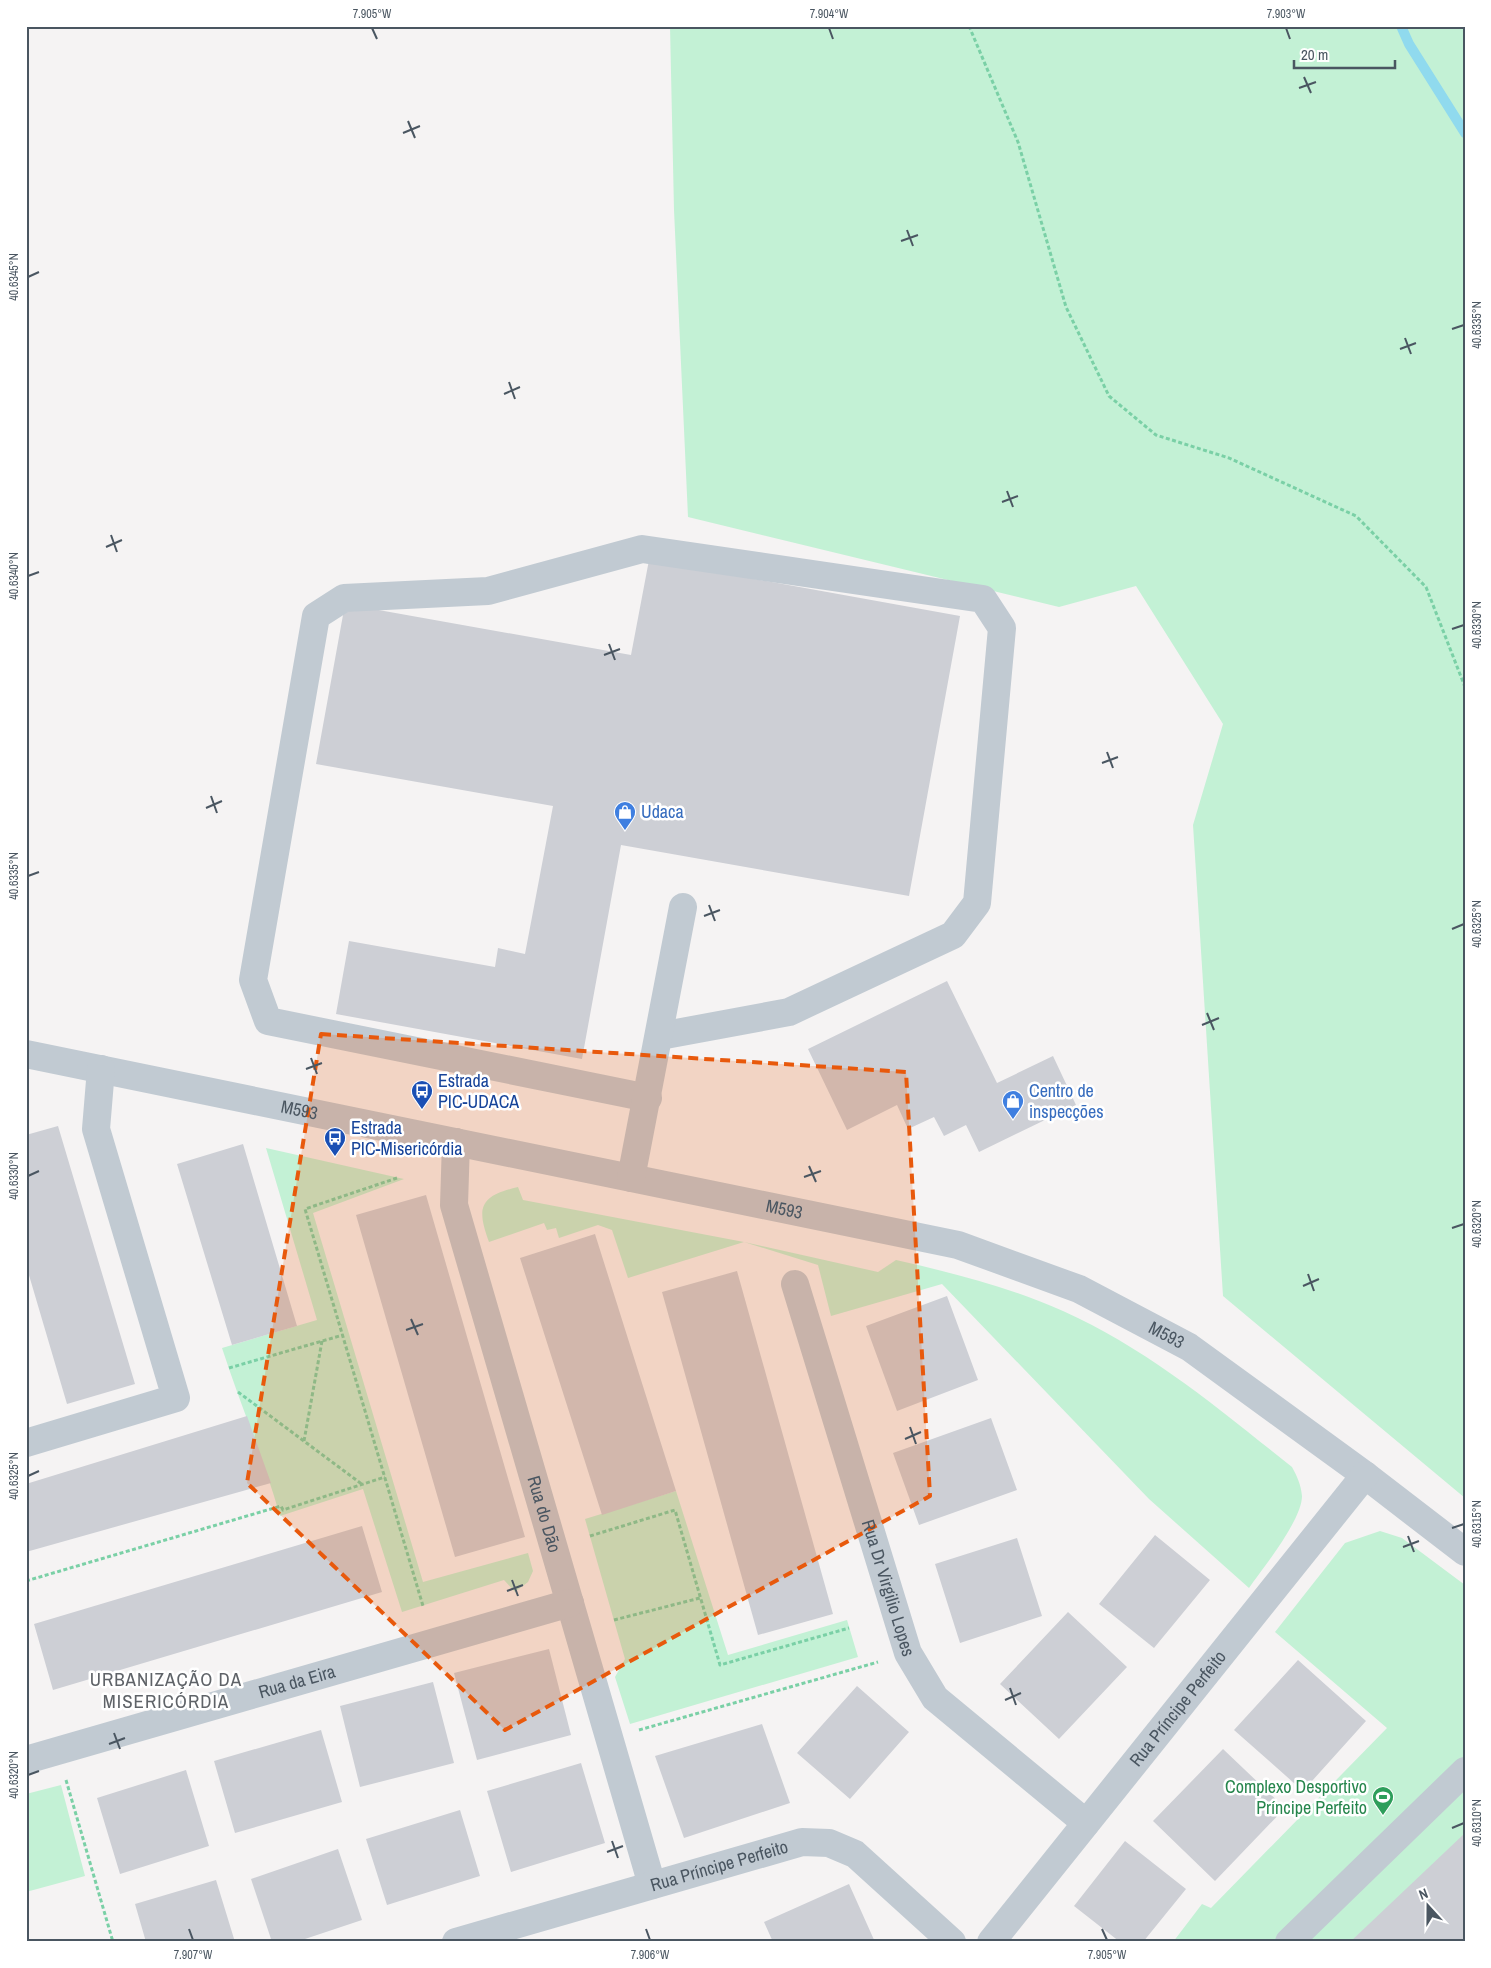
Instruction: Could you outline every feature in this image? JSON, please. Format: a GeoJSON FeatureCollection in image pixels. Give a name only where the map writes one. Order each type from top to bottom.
{"type":"FeatureCollection","features":[{"type":"Feature","properties":{"kind":"street"},"geometry":{"type":"LineString","coordinates":[[648,1098],[268,1021],[253,980],[316,616],[344,598],[488,591],[642,549],[983,599],[1002,628],[977,903],[953,935],[789,1012],[660,1036]]}},
{"type":"Feature","properties":{"kind":"street"},"geometry":{"type":"LineString","coordinates":[[631,1178],[660,1036],[683,907]]}},
{"type":"Feature","properties":{"kind":"street","name":"M593"},"geometry":{"type":"LineString","coordinates":[[26,1054],[958,1245],[1079,1289],[1189,1347],[1365,1475],[1465,1552]]}},
{"type":"Feature","properties":{"kind":"street"},"geometry":{"type":"LineString","coordinates":[[26,1443],[176,1398],[96,1129],[101,1069]]}},
{"type":"Feature","properties":{"kind":"street","name":"Rua do Dão"},"geometry":{"type":"LineString","coordinates":[[456,1142],[454,1205],[652,1885]]}},
{"type":"Feature","properties":{"kind":"street","name":"Rua Dr Virgilio Lopes"},"geometry":{"type":"LineString","coordinates":[[795,1284],[908,1653],[935,1698],[1086,1823]]}},
{"type":"Feature","properties":{"kind":"street","name":"Rua Príncipe Perfeito"},"geometry":{"type":"LineString","coordinates":[[991,1942],[1365,1475]]}},
{"type":"Feature","properties":{"kind":"street","name":"Rua da Eira"},"geometry":{"type":"LineString","coordinates":[[26,1760],[570,1603]]}},
{"type":"Feature","properties":{"kind":"street"},"geometry":{"type":"LineString","coordinates":[[1289,1942],[1465,1771]]}},
{"type":"Feature","properties":{"kind":"street","name":"Rua Príncipe Perfeito"},"geometry":{"type":"LineString","coordinates":[[456,1942],[802,1842],[829,1843],[855,1854],[952,1942]]}},
{"type":"Feature","properties":{"kind":"path"},"geometry":{"type":"LineString","coordinates":[[969,26],[1018,142],[1066,307],[1109,396],[1156,435],[1229,458],[1356,516],[1426,587],[1465,687]]}},
{"type":"Feature","properties":{"kind":"path"},"geometry":{"type":"LineString","coordinates":[[397,1178],[305,1209],[423,1606]]}},
{"type":"Feature","properties":{"kind":"path"},"geometry":{"type":"LineString","coordinates":[[228,1368],[343,1335]]}},
{"type":"Feature","properties":{"kind":"path"},"geometry":{"type":"LineString","coordinates":[[304,1441],[322,1341]]}},
{"type":"Feature","properties":{"kind":"path"},"geometry":{"type":"LineString","coordinates":[[238,1392],[363,1485]]}},
{"type":"Feature","properties":{"kind":"path"},"geometry":{"type":"LineString","coordinates":[[26,1580],[281,1506],[284,1510],[385,1478]]}},
{"type":"Feature","properties":{"kind":"path"},"geometry":{"type":"LineString","coordinates":[[590,1536],[675,1510],[720,1665],[849,1628]]}},
{"type":"Feature","properties":{"kind":"path"},"geometry":{"type":"LineString","coordinates":[[614,1620],[700,1598]]}},
{"type":"Feature","properties":{"kind":"path"},"geometry":{"type":"LineString","coordinates":[[609,1739],[908,1653]]}},
{"type":"Feature","properties":{"kind":"path"},"geometry":{"type":"LineString","coordinates":[[58,1751],[113,1942]]}},
{"type":"Feature","properties":{"kind":"highlighted area"},"geometry":{"type":"Polygon","coordinates":[[[321,1034],[906,1072],[930,1496],[505,1730],[247,1483],[321,1034]]]}},
{"type":"Feature","properties":{"kind":"green space"},"geometry":{"type":"Polygon","coordinates":[[[670,26],[1465,26],[1465,1498],[1223,1296],[1193,825],[1223,724],[1136,586],[1059,607],[688,517],[674,210],[670,26]]]}},
{"type":"Feature","properties":{"kind":"green space"},"geometry":{"type":"Polygon","coordinates":[[[266,1148],[404,1179],[313,1213],[423,1582],[528,1553],[533,1571],[528,1582],[515,1592],[504,1580],[402,1612],[363,1489],[280,1516],[222,1348],[317,1320],[266,1148]]]}},
{"type":"Feature","properties":{"kind":"green space"},"geometry":{"type":"Polygon","coordinates":[[[518,1187],[523,1200],[744,1242],[628,1278],[612,1230],[598,1225],[559,1238],[556,1228],[547,1230],[544,1223],[489,1242],[483,1220],[482,1212],[484,1205],[496,1194],[518,1187]]]}},
{"type":"Feature","properties":{"kind":"green space"},"geometry":{"type":"Polygon","coordinates":[[[744,1242],[878,1272],[896,1260],[917,1265],[981,1281],[1043,1302],[1094,1326],[1154,1362],[1292,1467],[1301,1488],[1302,1496],[1296,1518],[1281,1544],[1249,1588],[1149,1499],[942,1284],[831,1316],[818,1265],[744,1242]]]}},
{"type":"Feature","properties":{"kind":"green space"},"geometry":{"type":"Polygon","coordinates":[[[676,1491],[728,1655],[847,1620],[858,1657],[630,1724],[615,1677],[625,1659],[585,1519],[676,1491]]]}},
{"type":"Feature","properties":{"kind":"green space","name":"Complexo Desportivo Príncipe Perfeito"},"geometry":{"type":"Polygon","coordinates":[[[1380,1531],[1402,1538],[1465,1585],[1465,1942],[1173,1942],[1202,1904],[1211,1908],[1387,1728],[1275,1632],[1345,1543],[1380,1531]]]}},
{"type":"Feature","properties":{"kind":"green space"},"geometry":{"type":"Polygon","coordinates":[[[61,1785],[85,1876],[26,1892],[26,1794],[61,1785]]]}},
{"type":"Feature","properties":{"kind":"building"},"geometry":{"type":"Polygon","coordinates":[[[649,560],[960,616],[909,896],[621,845],[582,1059],[336,1014],[349,941],[495,967],[498,948],[525,954],[553,806],[316,764],[345,604],[631,655],[649,560]]]}},
{"type":"Feature","properties":{"kind":"building"},"geometry":{"type":"Polygon","coordinates":[[[947,981],[997,1083],[1053,1056],[1076,1105],[979,1152],[966,1125],[944,1136],[934,1117],[908,1129],[897,1105],[847,1130],[808,1049],[947,981]]]}},
{"type":"Feature","properties":{"kind":"building"},"geometry":{"type":"Polygon","coordinates":[[[58,1126],[135,1384],[67,1404],[26,1265],[26,1135],[58,1126]]]}},
{"type":"Feature","properties":{"kind":"building"},"geometry":{"type":"Polygon","coordinates":[[[243,1144],[297,1326],[232,1345],[177,1164],[243,1144]]]}},
{"type":"Feature","properties":{"kind":"building"},"geometry":{"type":"Polygon","coordinates":[[[426,1195],[525,1537],[455,1557],[356,1215],[426,1195]]]}},
{"type":"Feature","properties":{"kind":"building"},"geometry":{"type":"Polygon","coordinates":[[[595,1234],[676,1491],[602,1515],[520,1258],[595,1234]]]}},
{"type":"Feature","properties":{"kind":"building"},"geometry":{"type":"Polygon","coordinates":[[[737,1271],[833,1614],[758,1635],[662,1292],[737,1271]]]}},
{"type":"Feature","properties":{"kind":"building"},"geometry":{"type":"Polygon","coordinates":[[[947,1296],[978,1380],[897,1411],[866,1326],[947,1296]]]}},
{"type":"Feature","properties":{"kind":"building"},"geometry":{"type":"Polygon","coordinates":[[[247,1416],[271,1483],[26,1552],[26,1484],[247,1416]]]}},
{"type":"Feature","properties":{"kind":"building"},"geometry":{"type":"Polygon","coordinates":[[[991,1418],[1017,1490],[919,1525],[893,1453],[991,1418]]]}},
{"type":"Feature","properties":{"kind":"building"},"geometry":{"type":"Polygon","coordinates":[[[362,1526],[382,1592],[53,1690],[34,1624],[362,1526]]]}},
{"type":"Feature","properties":{"kind":"building"},"geometry":{"type":"Polygon","coordinates":[[[1155,1535],[1210,1580],[1154,1648],[1099,1604],[1155,1535]]]}},
{"type":"Feature","properties":{"kind":"building"},"geometry":{"type":"Polygon","coordinates":[[[1017,1538],[1042,1616],[960,1643],[935,1564],[1017,1538]]]}},
{"type":"Feature","properties":{"kind":"building"},"geometry":{"type":"Polygon","coordinates":[[[1068,1612],[1127,1667],[1059,1739],[1000,1684],[1068,1612]]]}},
{"type":"Feature","properties":{"kind":"building"},"geometry":{"type":"Polygon","coordinates":[[[549,1649],[571,1735],[477,1760],[454,1673],[549,1649]]]}},
{"type":"Feature","properties":{"kind":"building"},"geometry":{"type":"Polygon","coordinates":[[[1298,1660],[1366,1721],[1303,1791],[1234,1730],[1298,1660]]]}},
{"type":"Feature","properties":{"kind":"building"},"geometry":{"type":"Polygon","coordinates":[[[433,1682],[454,1763],[360,1787],[340,1706],[433,1682]]]}},
{"type":"Feature","properties":{"kind":"building"},"geometry":{"type":"Polygon","coordinates":[[[857,1686],[909,1732],[850,1799],[797,1753],[857,1686]]]}},
{"type":"Feature","properties":{"kind":"building"},"geometry":{"type":"Polygon","coordinates":[[[762,1724],[790,1803],[684,1838],[655,1756],[762,1724]]]}},
{"type":"Feature","properties":{"kind":"building"},"geometry":{"type":"Polygon","coordinates":[[[321,1730],[342,1802],[235,1833],[214,1761],[321,1730]]]}},
{"type":"Feature","properties":{"kind":"building"},"geometry":{"type":"Polygon","coordinates":[[[1223,1749],[1285,1808],[1215,1881],[1153,1821],[1223,1749]]]}},
{"type":"Feature","properties":{"kind":"building"},"geometry":{"type":"Polygon","coordinates":[[[581,1763],[605,1843],[511,1872],[487,1791],[581,1763]]]}},
{"type":"Feature","properties":{"kind":"building"},"geometry":{"type":"Polygon","coordinates":[[[186,1770],[209,1846],[120,1874],[97,1798],[186,1770]]]}},
{"type":"Feature","properties":{"kind":"building"},"geometry":{"type":"Polygon","coordinates":[[[460,1810],[480,1876],[387,1905],[366,1839],[460,1810]]]}},
{"type":"Feature","properties":{"kind":"building"},"geometry":{"type":"Polygon","coordinates":[[[1465,1833],[1465,1942],[1350,1942],[1465,1833]]]}},
{"type":"Feature","properties":{"kind":"building"},"geometry":{"type":"Polygon","coordinates":[[[1125,1841],[1186,1889],[1143,1942],[1120,1942],[1074,1906],[1125,1841]]]}},
{"type":"Feature","properties":{"kind":"building"},"geometry":{"type":"Polygon","coordinates":[[[338,1849],[362,1920],[296,1942],[272,1942],[251,1879],[338,1849]]]}},
{"type":"Feature","properties":{"kind":"building"},"geometry":{"type":"Polygon","coordinates":[[[216,1880],[235,1942],[146,1942],[135,1904],[216,1880]]]}},
{"type":"Feature","properties":{"kind":"building"},"geometry":{"type":"Polygon","coordinates":[[[849,1884],[875,1942],[773,1942],[764,1922],[849,1884]]]}},
{"type":"Feature","properties":{"kind":"waterway"},"geometry":{"type":"LineString","coordinates":[[1401,26],[1409,44],[1465,133]]}},
{"type":"Feature","properties":{"kind":"place","name":"Udaca"},"geometry":{"type":"Point","coordinates":[625,831]}},
{"type":"Feature","properties":{"kind":"place","name":"Estrada PIC-UDACA"},"geometry":{"type":"Point","coordinates":[422,1110]}},
{"type":"Feature","properties":{"kind":"place","name":"Centro de inspecções"},"geometry":{"type":"Point","coordinates":[1013,1120]}},
{"type":"Feature","properties":{"kind":"place","name":"Estrada PIC-Misericórdia"},"geometry":{"type":"Point","coordinates":[335,1157]}},
{"type":"Feature","properties":{"kind":"place","name":"Complexo Desportivo Príncipe Perfeito"},"geometry":{"type":"Point","coordinates":[1383,1816]}},
{"type":"Feature","properties":{"kind":"district","name":"URBANIZAÇÃO DA MISERICÓRDIA"},"geometry":{"type":"Point","coordinates":[166,1690]}}]}
